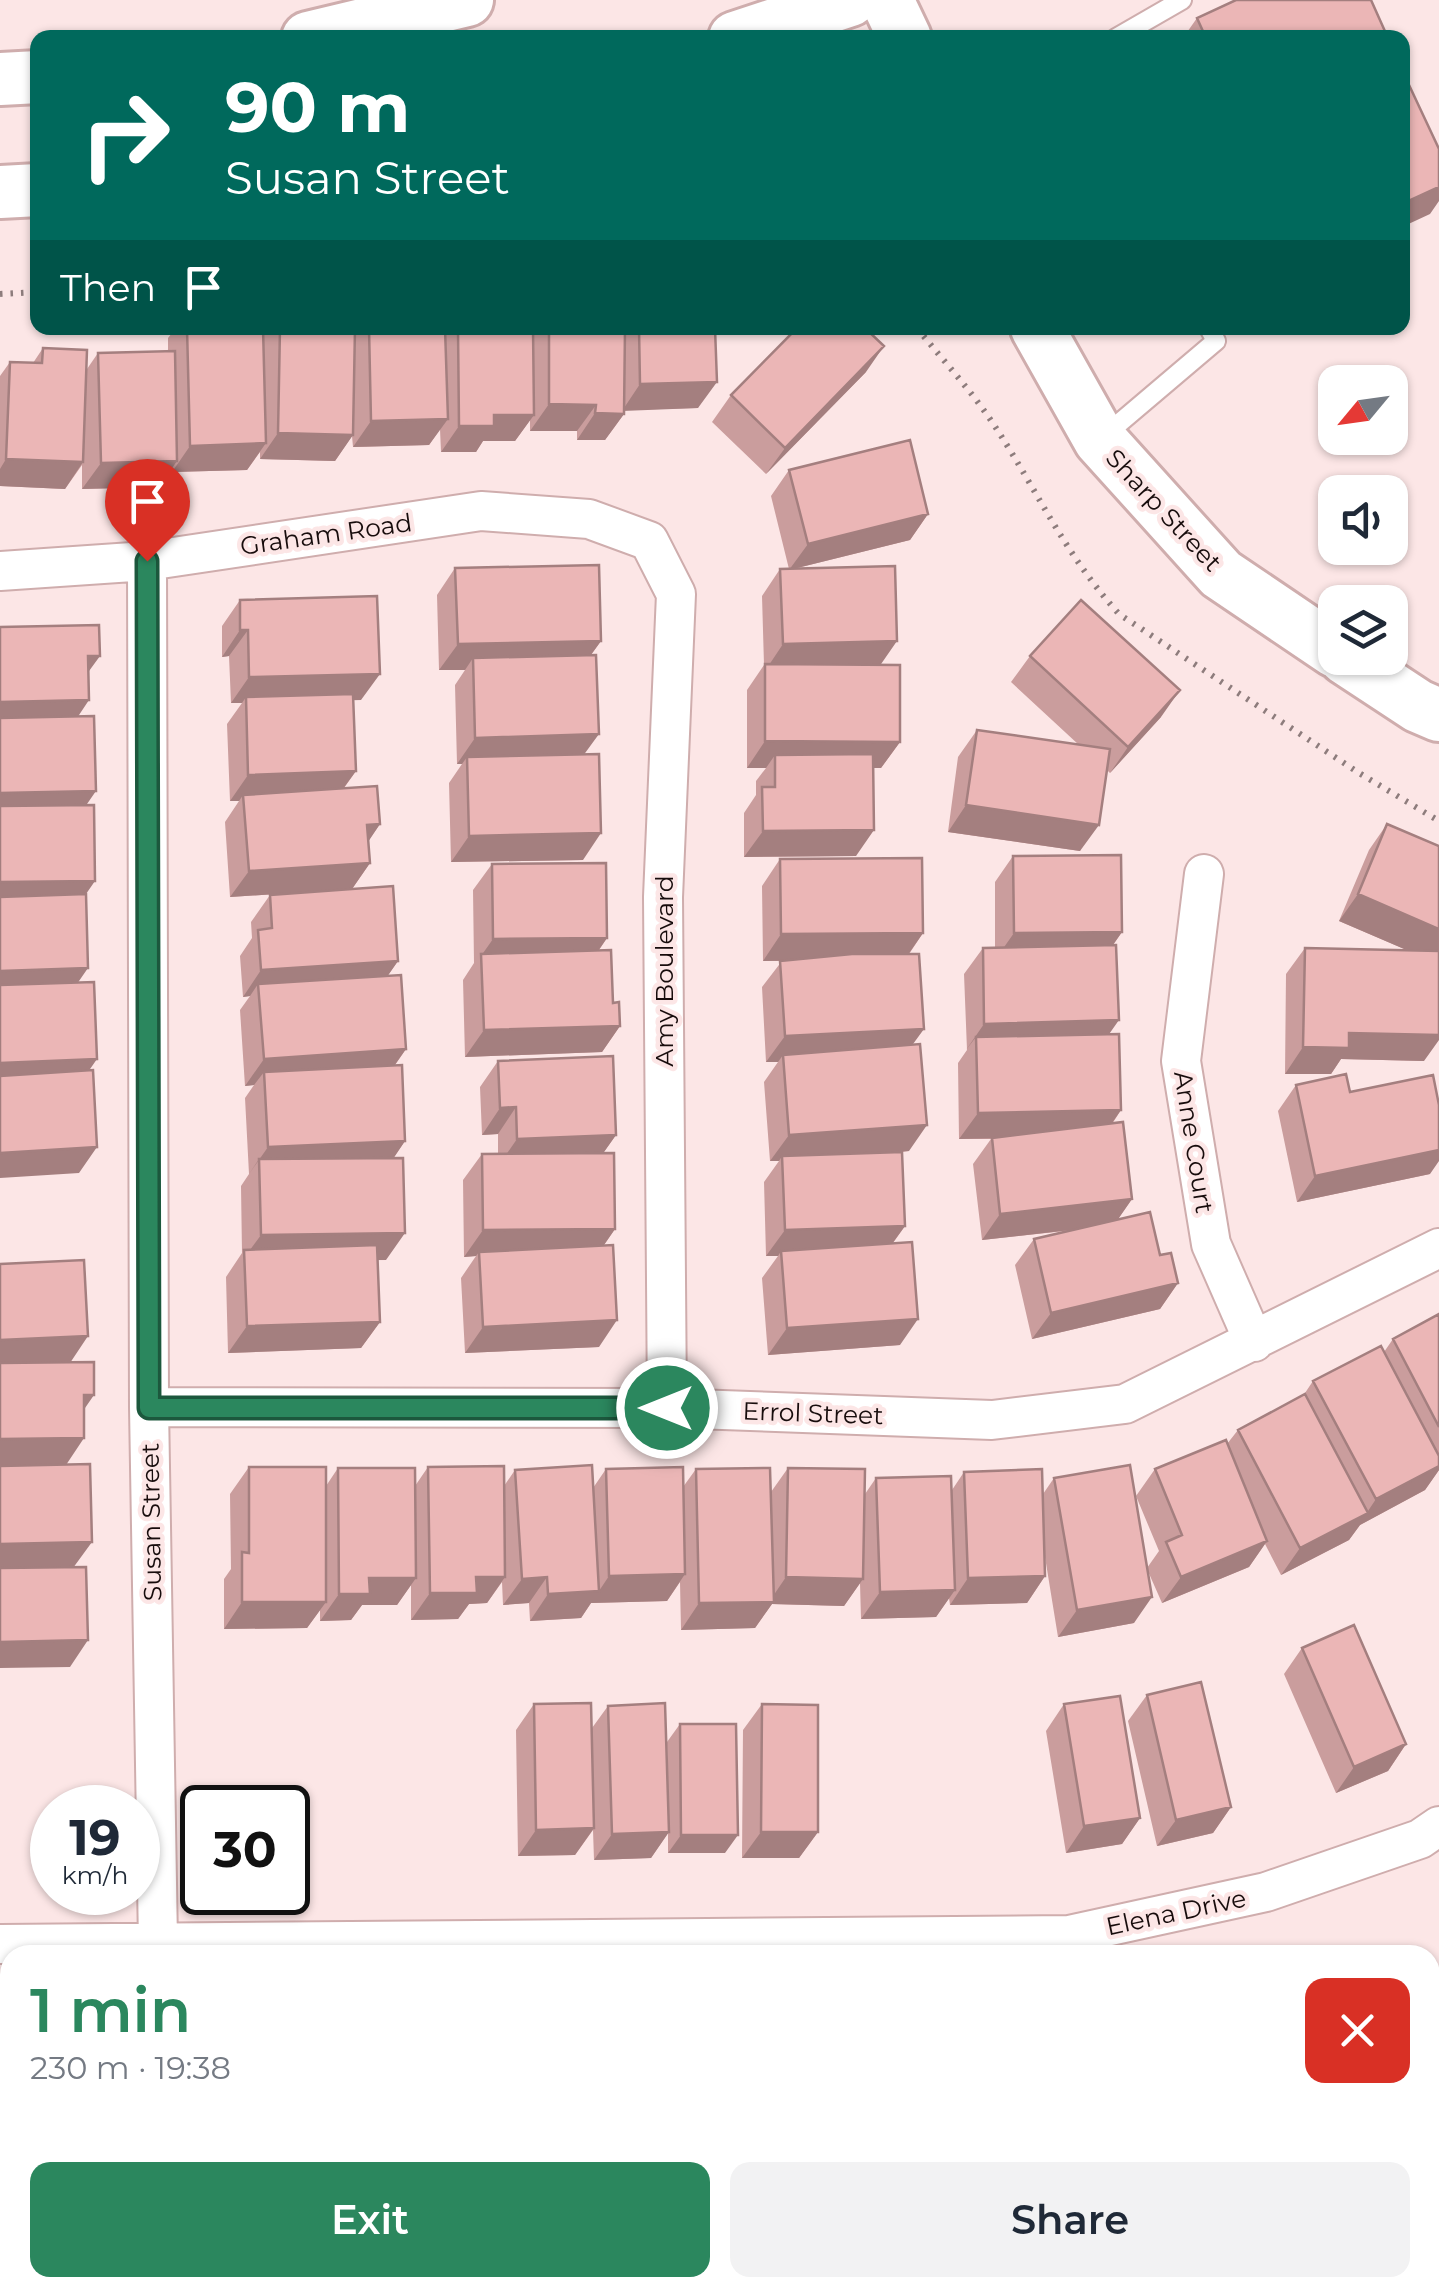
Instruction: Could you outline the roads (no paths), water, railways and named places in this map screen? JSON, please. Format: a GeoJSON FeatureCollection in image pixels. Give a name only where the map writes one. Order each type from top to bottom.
{"type":"FeatureCollection","features":[{"type":"Feature","properties":{"kind":"street"},"geometry":{"type":"LineString","coordinates":[[341,30],[466,0]]}},
{"type":"Feature","properties":{"kind":"street"},"geometry":{"type":"LineString","coordinates":[[759,30],[850,0]]}},
{"type":"Feature","properties":{"kind":"street"},"geometry":{"type":"LineString","coordinates":[[888,0],[901,30]]}},
{"type":"Feature","properties":{"kind":"street"},"geometry":{"type":"LineString","coordinates":[[0,79],[30,77]]}},
{"type":"Feature","properties":{"kind":"street"},"geometry":{"type":"LineString","coordinates":[[0,192],[30,190]]}},
{"type":"Feature","properties":{"kind":"street","name":"Sharp Street"},"geometry":{"type":"LineString","coordinates":[[1041,335],[1100,440],[1221,574],[1318,639]]}},
{"type":"Feature","properties":{"kind":"street","name":"Graham Road"},"geometry":{"type":"LineString","coordinates":[[0,571],[147,561],[481,511],[589,519],[648,541]]}},
{"type":"Feature","properties":{"kind":"street","name":"Amy Boulevard"},"geometry":{"type":"LineString","coordinates":[[648,541],[676,594],[663,896],[667,1408]]}},
{"type":"Feature","properties":{"kind":"street","name":"Susan Street"},"geometry":{"type":"LineString","coordinates":[[147,561],[149,1408],[158,1943]]}},
{"type":"Feature","properties":{"kind":"street"},"geometry":{"type":"LineString","coordinates":[[1372,675],[1439,715]]}},
{"type":"Feature","properties":{"kind":"street","name":"Anne Court"},"geometry":{"type":"LineString","coordinates":[[1204,874],[1181,1062],[1210,1244],[1254,1342]]}},
{"type":"Feature","properties":{"kind":"street","name":"Errol Street"},"geometry":{"type":"LineString","coordinates":[[149,1408],[667,1408],[992,1420],[1125,1404],[1439,1248]]}},
{"type":"Feature","properties":{"kind":"street","name":"Elena Drive"},"geometry":{"type":"LineString","coordinates":[[0,1944],[1070,1945],[1266,1892],[1420,1839],[1439,1826]]}},
{"type":"Feature","properties":{"kind":"lane"},"geometry":{"type":"LineString","coordinates":[[1130,30],[1182,0]]}},
{"type":"Feature","properties":{"kind":"lane"},"geometry":{"type":"LineString","coordinates":[[1100,440],[1216,341],[1213,335]]}}]}
